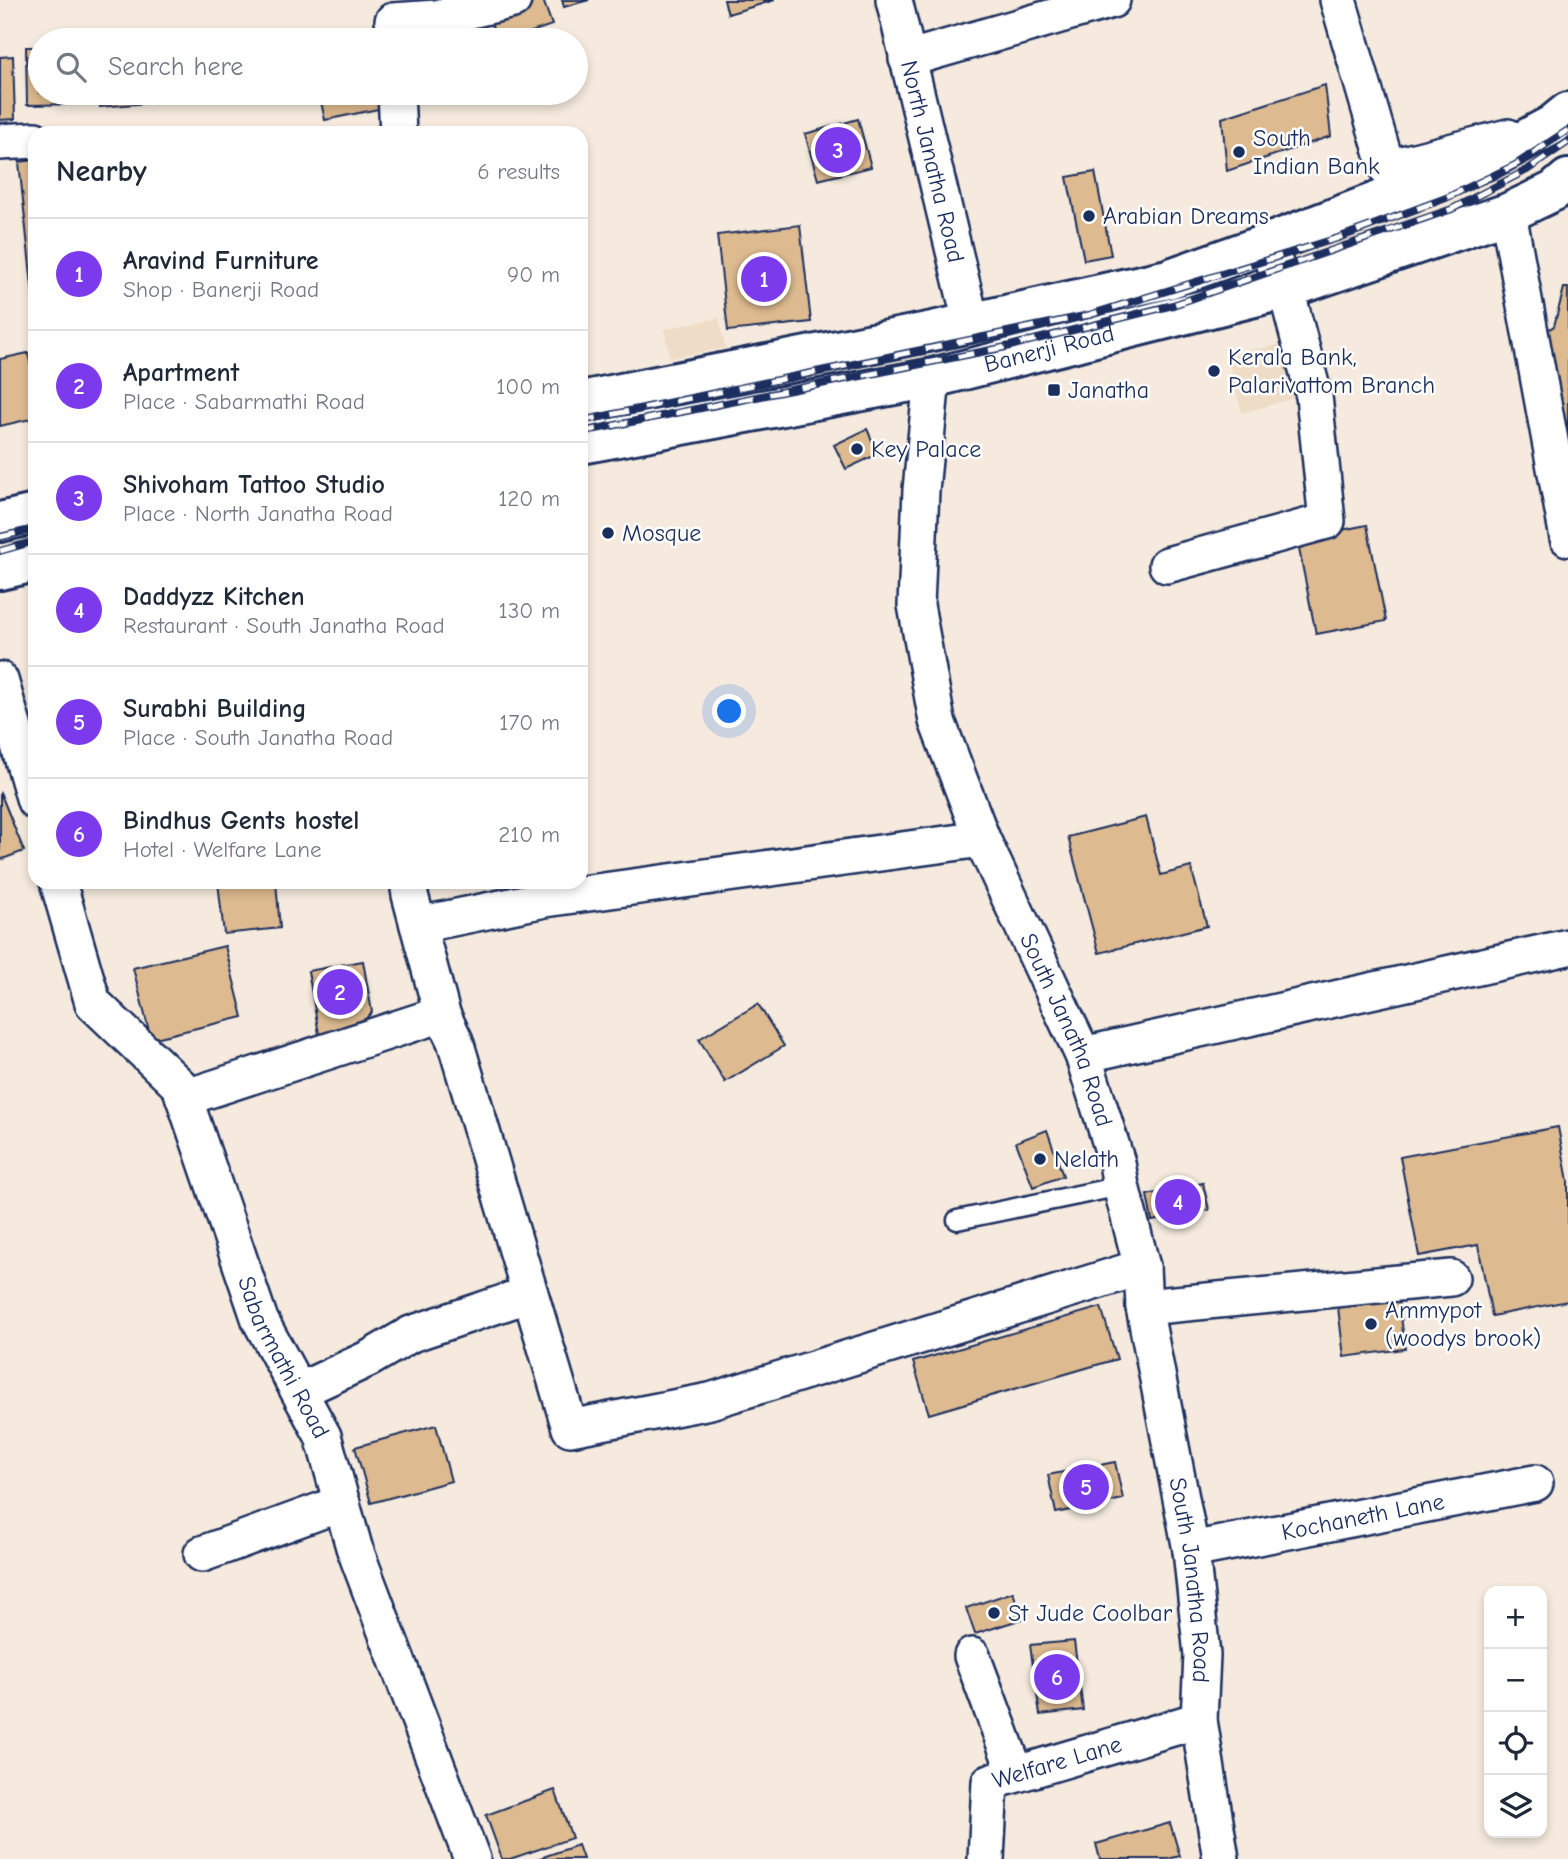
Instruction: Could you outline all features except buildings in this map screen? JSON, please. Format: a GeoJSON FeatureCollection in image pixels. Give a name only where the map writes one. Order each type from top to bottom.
{"type":"FeatureCollection","features":[{"type":"Feature","properties":{"kind":"main road","name":"Banerji Road"},"geometry":{"type":"LineString","coordinates":[[588,400],[933,331],[1168,278],[1266,244],[1491,158],[1560,119]]}},
{"type":"Feature","properties":{"kind":"main road","name":"Banerji Road"},"geometry":{"type":"LineString","coordinates":[[588,443],[932,378],[1286,289],[1508,213],[1563,186]]}},
{"type":"Feature","properties":{"kind":"main road"},"geometry":{"type":"LineString","coordinates":[[0,522],[28,516]]}},
{"type":"Feature","properties":{"kind":"main road"},"geometry":{"type":"LineString","coordinates":[[0,570],[28,564]]}},
{"type":"Feature","properties":{"kind":"street"},"geometry":{"type":"LineString","coordinates":[[392,20],[437,18],[513,0]]}},
{"type":"Feature","properties":{"kind":"street","name":"North Janatha Road"},"geometry":{"type":"LineString","coordinates":[[894,0],[971,322]]}},
{"type":"Feature","properties":{"kind":"street"},"geometry":{"type":"LineString","coordinates":[[907,59],[1112,0]]}},
{"type":"Feature","properties":{"kind":"street"},"geometry":{"type":"LineString","coordinates":[[1338,0],[1387,168],[1560,119]]}},
{"type":"Feature","properties":{"kind":"street"},"geometry":{"type":"LineString","coordinates":[[397,105],[398,126]]}},
{"type":"Feature","properties":{"kind":"street"},"geometry":{"type":"LineString","coordinates":[[0,142],[28,140]]}},
{"type":"Feature","properties":{"kind":"street"},"geometry":{"type":"LineString","coordinates":[[1508,213],[1568,538]]}},
{"type":"Feature","properties":{"kind":"street"},"geometry":{"type":"LineString","coordinates":[[1167,565],[1327,521],[1314,396],[1286,289],[1266,244]]}},
{"type":"Feature","properties":{"kind":"street","name":"South Janatha Road"},"geometry":{"type":"LineString","coordinates":[[932,378],[921,490],[916,605],[937,721],[982,839],[1083,1055],[1117,1163],[1142,1267],[1144,1307],[1191,1550],[1202,1655],[1199,1720],[1221,1859]]}},
{"type":"Feature","properties":{"kind":"street"},"geometry":{"type":"LineString","coordinates":[[0,680],[28,777]]}},
{"type":"Feature","properties":{"kind":"street"},"geometry":{"type":"LineString","coordinates":[[418,925],[545,899],[982,839]]}},
{"type":"Feature","properties":{"kind":"street","name":"Sabarmathi Road"},"geometry":{"type":"LineString","coordinates":[[60,889],[93,1003],[180,1086],[260,1320],[323,1436],[355,1547],[472,1859]]}},
{"type":"Feature","properties":{"kind":"street"},"geometry":{"type":"LineString","coordinates":[[410,889],[442,1014],[455,1041],[570,1427],[710,1401],[1142,1267]]}},
{"type":"Feature","properties":{"kind":"street"},"geometry":{"type":"LineString","coordinates":[[1083,1055],[1568,947]]}},
{"type":"Feature","properties":{"kind":"street"},"geometry":{"type":"LineString","coordinates":[[184,1098],[442,1014]]}},
{"type":"Feature","properties":{"kind":"street"},"geometry":{"type":"LineString","coordinates":[[1144,1307],[1451,1278]]}},
{"type":"Feature","properties":{"kind":"street"},"geometry":{"type":"LineString","coordinates":[[299,1391],[370,1358],[411,1334],[530,1294]]}},
{"type":"Feature","properties":{"kind":"street","name":"Kochaneth Lane"},"geometry":{"type":"LineString","coordinates":[[1191,1550],[1535,1483]]}},
{"type":"Feature","properties":{"kind":"street"},"geometry":{"type":"LineString","coordinates":[[202,1554],[342,1503]]}},
{"type":"Feature","properties":{"kind":"street"},"geometry":{"type":"LineString","coordinates":[[972,1656],[1016,1774]]}},
{"type":"Feature","properties":{"kind":"street","name":"Welfare Lane"},"geometry":{"type":"LineString","coordinates":[[986,1859],[989,1782],[1199,1720]]}},
{"type":"Feature","properties":{"kind":"lane"},"geometry":{"type":"LineString","coordinates":[[957,1220],[1121,1186]]}},
{"type":"Feature","properties":{"kind":"shaded area"},"geometry":{"type":"Polygon","coordinates":[[[719,318],[725,348],[670,358],[664,329],[719,318]]]}},
{"type":"Feature","properties":{"kind":"shaded area"},"geometry":{"type":"Polygon","coordinates":[[[1290,342],[1308,394],[1242,413],[1227,356],[1290,342]]]}},
{"type":"Feature","properties":{"kind":"railway"},"geometry":{"type":"LineString","coordinates":[[588,420],[1089,315],[1338,238],[1446,198],[1515,165],[1568,130]]}},
{"type":"Feature","properties":{"kind":"railway"},"geometry":{"type":"LineString","coordinates":[[588,431],[1006,347],[1173,305],[1452,209],[1527,170],[1568,142]]}},
{"type":"Feature","properties":{"kind":"railway"},"geometry":{"type":"LineString","coordinates":[[0,537],[28,531]]}},
{"type":"Feature","properties":{"kind":"railway"},"geometry":{"type":"LineString","coordinates":[[0,551],[28,543]]}},
{"type":"Feature","properties":{"kind":"place","name":"Shivoham Tattoo Studio"},"geometry":{"type":"Point","coordinates":[838,150]}},
{"type":"Feature","properties":{"kind":"place","name":"South Indian Bank"},"geometry":{"type":"Point","coordinates":[1239,152]}},
{"type":"Feature","properties":{"kind":"place","name":"Arabian Dreams"},"geometry":{"type":"Point","coordinates":[1089,216]}},
{"type":"Feature","properties":{"kind":"place","name":"Aravind Furniture"},"geometry":{"type":"Point","coordinates":[764,279]}},
{"type":"Feature","properties":{"kind":"place","name":"Kerala Bank, Palarivattom Branch"},"geometry":{"type":"Point","coordinates":[1214,371]}},
{"type":"Feature","properties":{"kind":"place","name":"Janatha"},"geometry":{"type":"Point","coordinates":[1054,390]}},
{"type":"Feature","properties":{"kind":"place","name":"Key Palace"},"geometry":{"type":"Point","coordinates":[857,449]}},
{"type":"Feature","properties":{"kind":"place","name":"Mosque"},"geometry":{"type":"Point","coordinates":[608,533]}},
{"type":"Feature","properties":{"kind":"place","name":"Apartment"},"geometry":{"type":"Point","coordinates":[340,992]}},
{"type":"Feature","properties":{"kind":"place","name":"Nelath"},"geometry":{"type":"Point","coordinates":[1040,1159]}},
{"type":"Feature","properties":{"kind":"place","name":"Daddyzz Kitchen"},"geometry":{"type":"Point","coordinates":[1178,1202]}},
{"type":"Feature","properties":{"kind":"place","name":"Ammypot (woodys brook)"},"geometry":{"type":"Point","coordinates":[1371,1324]}},
{"type":"Feature","properties":{"kind":"place","name":"Surabhi Building"},"geometry":{"type":"Point","coordinates":[1086,1487]}},
{"type":"Feature","properties":{"kind":"place","name":"St Jude Coolbar"},"geometry":{"type":"Point","coordinates":[994,1613]}},
{"type":"Feature","properties":{"kind":"place","name":"Bindhus Gents hostel"},"geometry":{"type":"Point","coordinates":[1057,1677]}}]}
